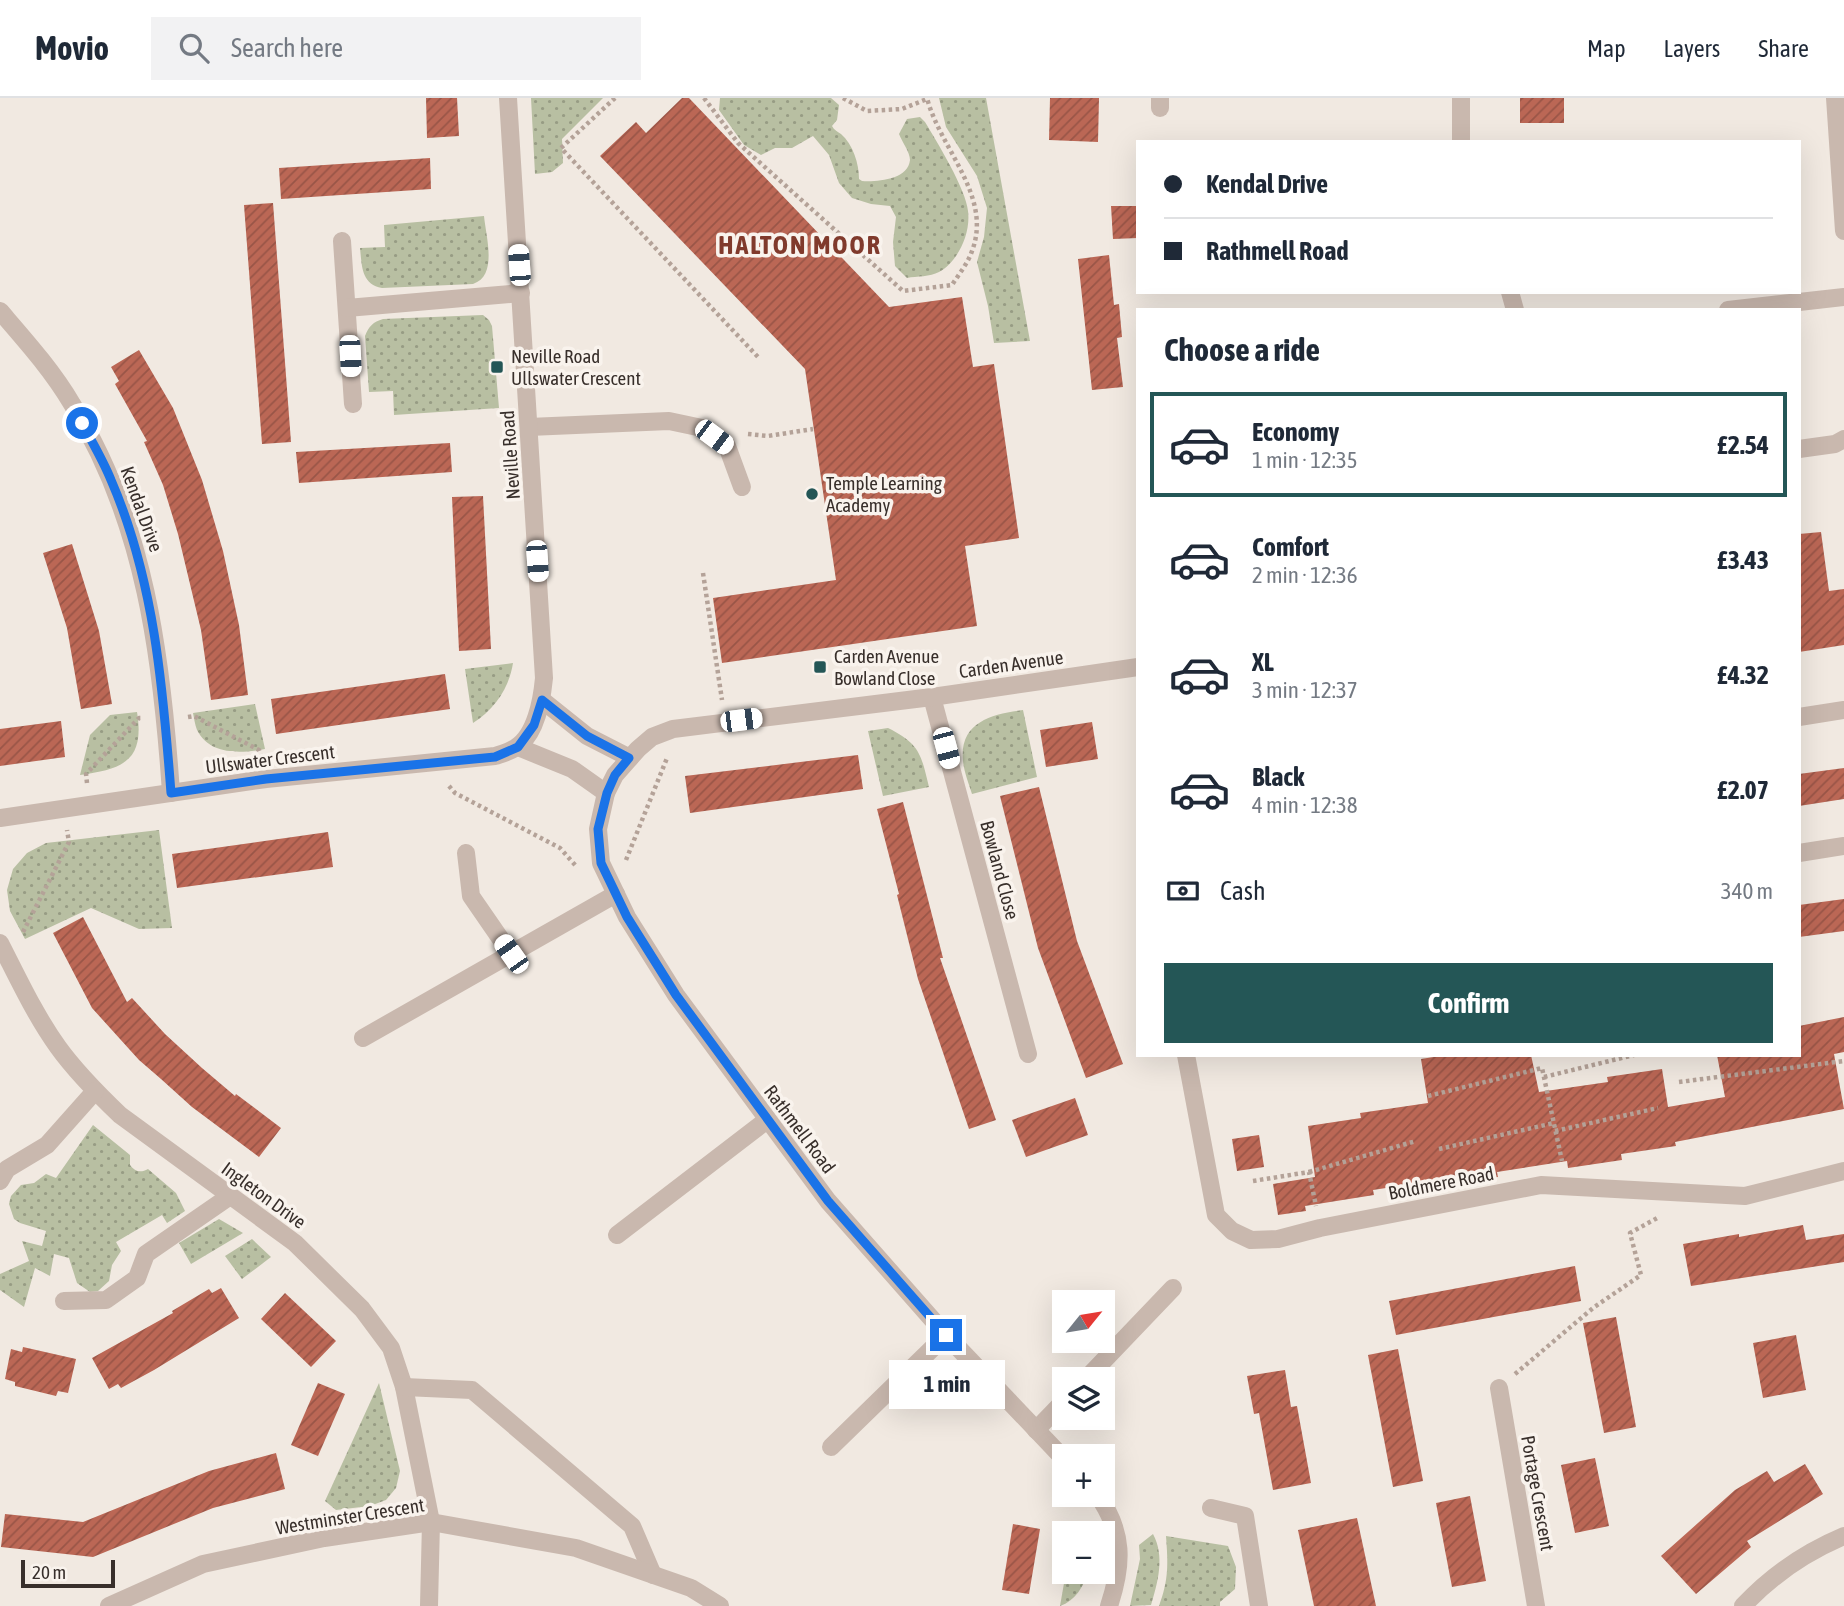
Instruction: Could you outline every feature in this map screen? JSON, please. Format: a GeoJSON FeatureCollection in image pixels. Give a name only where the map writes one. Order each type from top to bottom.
{"type":"FeatureCollection","features":[{"type":"Feature","properties":{"kind":"street","name":"Neville Road"},"geometry":{"type":"LineString","coordinates":[[508,98],[542,640],[542,700],[534,725],[518,747]]}},
{"type":"Feature","properties":{"kind":"street"},"geometry":{"type":"LineString","coordinates":[[1461,98],[1461,140]]}},
{"type":"Feature","properties":{"kind":"street"},"geometry":{"type":"LineString","coordinates":[[1835,98],[1844,231]]}},
{"type":"Feature","properties":{"kind":"street"},"geometry":{"type":"LineString","coordinates":[[342,241],[353,404]]}},
{"type":"Feature","properties":{"kind":"street"},"geometry":{"type":"LineString","coordinates":[[347,307],[521,293]]}},
{"type":"Feature","properties":{"kind":"street"},"geometry":{"type":"LineString","coordinates":[[1746,308],[1844,297]]}},
{"type":"Feature","properties":{"kind":"street","name":"Kendal Drive"},"geometry":{"type":"LineString","coordinates":[[0,311],[29,344],[72,404],[111,480],[140,563],[159,659],[171,793]]}},
{"type":"Feature","properties":{"kind":"street"},"geometry":{"type":"LineString","coordinates":[[529,427],[668,421],[702,428],[727,446],[742,487]]}},
{"type":"Feature","properties":{"kind":"street"},"geometry":{"type":"LineString","coordinates":[[1801,449],[1835,444],[1844,439]]}},
{"type":"Feature","properties":{"kind":"street","name":"Carden Avenue"},"geometry":{"type":"LineString","coordinates":[[615,775],[652,737],[673,729],[932,697],[1136,667]]}},
{"type":"Feature","properties":{"kind":"street","name":"Bowland Close"},"geometry":{"type":"LineString","coordinates":[[932,697],[1028,1054]]}},
{"type":"Feature","properties":{"kind":"street"},"geometry":{"type":"LineString","coordinates":[[542,700],[587,736],[629,758]]}},
{"type":"Feature","properties":{"kind":"street"},"geometry":{"type":"LineString","coordinates":[[1801,717],[1844,710]]}},
{"type":"Feature","properties":{"kind":"street"},"geometry":{"type":"LineString","coordinates":[[518,747],[572,769],[607,793]]}},
{"type":"Feature","properties":{"kind":"street","name":"Ullswater Crescent"},"geometry":{"type":"LineString","coordinates":[[0,818],[266,779],[495,757],[518,747]]}},
{"type":"Feature","properties":{"kind":"street","name":"Rathmell Road"},"geometry":{"type":"LineString","coordinates":[[615,775],[607,793],[598,829],[601,863],[627,917],[676,995],[828,1201],[946,1335],[1052,1447]]}},
{"type":"Feature","properties":{"kind":"street"},"geometry":{"type":"LineString","coordinates":[[1801,853],[1844,846]]}},
{"type":"Feature","properties":{"kind":"street"},"geometry":{"type":"LineString","coordinates":[[466,853],[471,896],[511,954]]}},
{"type":"Feature","properties":{"kind":"street"},"geometry":{"type":"LineString","coordinates":[[363,1038],[616,894]]}},
{"type":"Feature","properties":{"kind":"street","name":"Ingleton Drive"},"geometry":{"type":"LineString","coordinates":[[1,944],[26,995],[58,1047],[95,1091],[120,1115],[295,1242],[362,1309],[390,1348],[404,1387],[431,1522],[429,1606]]}},
{"type":"Feature","properties":{"kind":"street","name":"Boldmere Road"},"geometry":{"type":"LineString","coordinates":[[1186,1057],[1216,1215],[1232,1231],[1251,1240],[1278,1239],[1320,1228],[1541,1185],[1745,1196],[1844,1171]]}},
{"type":"Feature","properties":{"kind":"street"},"geometry":{"type":"LineString","coordinates":[[0,1181],[7,1169],[47,1145],[95,1091]]}},
{"type":"Feature","properties":{"kind":"street"},"geometry":{"type":"LineString","coordinates":[[617,1235],[767,1120]]}},
{"type":"Feature","properties":{"kind":"street"},"geometry":{"type":"LineString","coordinates":[[64,1301],[106,1300],[137,1278],[146,1254],[230,1196]]}},
{"type":"Feature","properties":{"kind":"street"},"geometry":{"type":"LineString","coordinates":[[1098,1367],[1173,1289]]}},
{"type":"Feature","properties":{"kind":"street"},"geometry":{"type":"LineString","coordinates":[[831,1447],[946,1335]]}},
{"type":"Feature","properties":{"kind":"street"},"geometry":{"type":"LineString","coordinates":[[404,1387],[472,1390],[632,1526],[653,1575]]}},
{"type":"Feature","properties":{"kind":"street","name":"Portage Crescent"},"geometry":{"type":"LineString","coordinates":[[1499,1388],[1536,1606]]}},
{"type":"Feature","properties":{"kind":"street"},"geometry":{"type":"LineString","coordinates":[[1036,1430],[1052,1413]]}},
{"type":"Feature","properties":{"kind":"street"},"geometry":{"type":"LineString","coordinates":[[1106,1507],[1119,1543],[1119,1577],[1109,1606]]}},
{"type":"Feature","properties":{"kind":"street"},"geometry":{"type":"LineString","coordinates":[[1210,1508],[1245,1516],[1259,1606]]}},
{"type":"Feature","properties":{"kind":"street","name":"Westminster Crescent"},"geometry":{"type":"LineString","coordinates":[[109,1606],[203,1564],[324,1538],[431,1522],[576,1548],[691,1588],[720,1606]]}},
{"type":"Feature","properties":{"kind":"street"},"geometry":{"type":"LineString","coordinates":[[1743,1606],[1782,1572],[1844,1536]]}},
{"type":"Feature","properties":{"kind":"path"},"geometry":{"type":"LineString","coordinates":[[615,98],[561,148],[758,358]]}},
{"type":"Feature","properties":{"kind":"path"},"geometry":{"type":"LineString","coordinates":[[704,98],[738,144],[903,291],[953,285],[972,251],[978,211],[942,138],[927,99],[902,109],[867,111],[843,98]]}},
{"type":"Feature","properties":{"kind":"path"},"geometry":{"type":"LineString","coordinates":[[743,434],[768,436],[813,429]]}},
{"type":"Feature","properties":{"kind":"path"},"geometry":{"type":"LineString","coordinates":[[703,573],[722,701],[712,702],[714,723]]}},
{"type":"Feature","properties":{"kind":"path"},"geometry":{"type":"LineString","coordinates":[[624,864],[670,751]]}},
{"type":"Feature","properties":{"kind":"path"},"geometry":{"type":"LineString","coordinates":[[445,780],[455,793],[560,848],[575,863],[596,906]]}},
{"type":"Feature","properties":{"kind":"path"},"geometry":{"type":"LineString","coordinates":[[1,944],[22,934],[69,842],[63,809]]}},
{"type":"Feature","properties":{"kind":"path"},"geometry":{"type":"LineString","coordinates":[[1544,1077],[1626,1057]]}},
{"type":"Feature","properties":{"kind":"path"},"geometry":{"type":"LineString","coordinates":[[1679,1082],[1844,1061]]}},
{"type":"Feature","properties":{"kind":"path"},"geometry":{"type":"LineString","coordinates":[[1428,1096],[1542,1068],[1567,1186]]}},
{"type":"Feature","properties":{"kind":"path"},"geometry":{"type":"LineString","coordinates":[[1555,1131],[1658,1108]]}},
{"type":"Feature","properties":{"kind":"path"},"geometry":{"type":"LineString","coordinates":[[1439,1149],[1554,1123]]}},
{"type":"Feature","properties":{"kind":"path"},"geometry":{"type":"LineString","coordinates":[[1253,1181],[1309,1172],[1416,1141]]}},
{"type":"Feature","properties":{"kind":"path"},"geometry":{"type":"LineString","coordinates":[[1309,1172],[1320,1228]]}},
{"type":"Feature","properties":{"kind":"path"},"geometry":{"type":"LineString","coordinates":[[1499,1388],[1593,1308],[1640,1275],[1630,1233],[1663,1215]]}},
{"type":"Feature","properties":{"kind":"green space"},"geometry":{"type":"Polygon","coordinates":[[[531,98],[603,98],[562,139],[563,163],[552,172],[535,174],[531,98]]]}},
{"type":"Feature","properties":{"kind":"green space"},"geometry":{"type":"Polygon","coordinates":[[[720,98],[831,98],[839,105],[837,120],[832,126],[852,149],[859,179],[862,181],[883,180],[904,172],[910,157],[899,134],[907,119],[920,117],[950,166],[966,202],[967,228],[957,254],[939,272],[907,278],[895,266],[893,242],[896,217],[890,206],[852,198],[839,183],[829,155],[813,136],[792,148],[775,148],[761,155],[744,145],[719,110],[720,98]]]}},
{"type":"Feature","properties":{"kind":"green space"},"geometry":{"type":"Polygon","coordinates":[[[939,98],[986,98],[1030,341],[994,343],[977,262],[984,237],[987,208],[977,176],[946,127],[939,98]]]}},
{"type":"Feature","properties":{"kind":"green space"},"geometry":{"type":"Polygon","coordinates":[[[484,216],[489,255],[486,273],[481,280],[473,284],[382,288],[370,283],[366,278],[360,248],[385,247],[384,225],[484,216]]]}},
{"type":"Feature","properties":{"kind":"green space"},"geometry":{"type":"Polygon","coordinates":[[[483,315],[492,326],[499,408],[394,415],[393,391],[369,392],[365,336],[374,323],[383,319],[483,315]]]}},
{"type":"Feature","properties":{"kind":"green space"},"geometry":{"type":"Polygon","coordinates":[[[513,663],[500,697],[473,723],[465,669],[513,663]]]}},
{"type":"Feature","properties":{"kind":"green space"},"geometry":{"type":"Polygon","coordinates":[[[255,704],[265,749],[227,751],[210,744],[197,730],[193,713],[255,704]]]}},
{"type":"Feature","properties":{"kind":"green space"},"geometry":{"type":"Polygon","coordinates":[[[1023,710],[1037,777],[972,794],[963,761],[966,737],[980,722],[1000,714],[1023,710]]]}},
{"type":"Feature","properties":{"kind":"green space"},"geometry":{"type":"Polygon","coordinates":[[[137,712],[138,742],[128,760],[108,770],[80,775],[90,735],[110,715],[137,712]]]}},
{"type":"Feature","properties":{"kind":"green space"},"geometry":{"type":"Polygon","coordinates":[[[888,728],[907,739],[918,751],[929,787],[883,796],[868,731],[888,728]]]}},
{"type":"Feature","properties":{"kind":"green space"},"geometry":{"type":"Polygon","coordinates":[[[159,830],[172,928],[139,929],[91,908],[25,939],[10,911],[7,890],[13,869],[27,853],[46,843],[159,830]]]}},
{"type":"Feature","properties":{"kind":"green space"},"geometry":{"type":"Polygon","coordinates":[[[93,1125],[130,1155],[130,1165],[134,1169],[148,1169],[176,1193],[185,1211],[167,1223],[162,1215],[116,1242],[121,1251],[112,1265],[109,1281],[98,1291],[90,1292],[77,1283],[69,1258],[54,1254],[50,1276],[35,1268],[24,1307],[0,1290],[0,1274],[29,1261],[22,1241],[42,1246],[46,1231],[14,1219],[9,1204],[11,1196],[21,1185],[34,1183],[46,1174],[56,1178],[93,1125]]]}},
{"type":"Feature","properties":{"kind":"green space"},"geometry":{"type":"Polygon","coordinates":[[[219,1219],[243,1233],[191,1264],[179,1243],[219,1219]]]}},
{"type":"Feature","properties":{"kind":"green space"},"geometry":{"type":"Polygon","coordinates":[[[252,1239],[271,1257],[242,1279],[225,1256],[252,1239]]]}},
{"type":"Feature","properties":{"kind":"green space"},"geometry":{"type":"Polygon","coordinates":[[[379,1383],[400,1471],[396,1488],[386,1500],[370,1506],[336,1510],[325,1501],[379,1383]]]}},
{"type":"Feature","properties":{"kind":"green space"},"geometry":{"type":"Polygon","coordinates":[[[1153,1534],[1159,1560],[1158,1578],[1151,1605],[1130,1606],[1140,1559],[1139,1545],[1153,1534]]]}},
{"type":"Feature","properties":{"kind":"green space"},"geometry":{"type":"Polygon","coordinates":[[[1166,1536],[1228,1546],[1236,1567],[1235,1589],[1220,1602],[1220,1606],[1159,1606],[1167,1571],[1166,1536]]]}},
{"type":"Feature","properties":{"kind":"green space"},"geometry":{"type":"Polygon","coordinates":[[[1064,1584],[1083,1584],[1070,1601],[1060,1606],[1064,1584]]]}},
{"type":"Feature","properties":{"kind":"building"},"geometry":{"type":"Polygon","coordinates":[[[426,98],[457,98],[459,136],[427,138],[426,98]]]}},
{"type":"Feature","properties":{"kind":"building"},"geometry":{"type":"Polygon","coordinates":[[[682,98],[689,98],[889,307],[962,297],[973,367],[994,364],[1019,538],[965,546],[977,626],[722,663],[713,598],[836,580],[805,369],[600,156],[636,122],[646,133],[682,98]]]}},
{"type":"Feature","properties":{"kind":"building"},"geometry":{"type":"Polygon","coordinates":[[[1050,98],[1099,98],[1098,142],[1049,140],[1050,98]]]}},
{"type":"Feature","properties":{"kind":"building"},"geometry":{"type":"Polygon","coordinates":[[[1520,98],[1564,98],[1564,123],[1520,123],[1520,98]]]}},
{"type":"Feature","properties":{"kind":"building"},"geometry":{"type":"Polygon","coordinates":[[[430,158],[431,189],[281,199],[279,168],[430,158]]]}},
{"type":"Feature","properties":{"kind":"building"},"geometry":{"type":"Polygon","coordinates":[[[273,203],[291,442],[262,444],[244,205],[273,203]]]}},
{"type":"Feature","properties":{"kind":"building"},"geometry":{"type":"Polygon","coordinates":[[[1111,206],[1136,206],[1136,238],[1113,239],[1111,206]]]}},
{"type":"Feature","properties":{"kind":"building"},"geometry":{"type":"Polygon","coordinates":[[[1109,255],[1114,305],[1119,304],[1122,337],[1117,338],[1123,387],[1092,390],[1078,259],[1109,255]]]}},
{"type":"Feature","properties":{"kind":"building"},"geometry":{"type":"Polygon","coordinates":[[[139,350],[173,408],[202,480],[223,551],[239,625],[248,695],[211,700],[201,630],[178,534],[163,485],[144,442],[147,441],[115,384],[119,381],[111,367],[139,350]]]}},
{"type":"Feature","properties":{"kind":"building"},"geometry":{"type":"Polygon","coordinates":[[[450,443],[452,472],[299,483],[296,452],[450,443]]]}},
{"type":"Feature","properties":{"kind":"building"},"geometry":{"type":"Polygon","coordinates":[[[483,496],[491,649],[459,651],[452,497],[483,496]]]}},
{"type":"Feature","properties":{"kind":"building"},"geometry":{"type":"Polygon","coordinates":[[[1821,532],[1829,591],[1844,589],[1844,645],[1801,652],[1801,534],[1821,532]]]}},
{"type":"Feature","properties":{"kind":"building"},"geometry":{"type":"Polygon","coordinates":[[[72,544],[99,631],[112,704],[81,709],[67,628],[43,553],[72,544]]]}},
{"type":"Feature","properties":{"kind":"building"},"geometry":{"type":"Polygon","coordinates":[[[445,674],[450,709],[276,734],[271,699],[445,674]]]}},
{"type":"Feature","properties":{"kind":"building"},"geometry":{"type":"Polygon","coordinates":[[[61,721],[65,757],[0,766],[0,729],[61,721]]]}},
{"type":"Feature","properties":{"kind":"building"},"geometry":{"type":"Polygon","coordinates":[[[1092,722],[1098,759],[1046,767],[1040,730],[1092,722]]]}},
{"type":"Feature","properties":{"kind":"building"},"geometry":{"type":"Polygon","coordinates":[[[858,755],[863,789],[690,813],[685,776],[858,755]]]}},
{"type":"Feature","properties":{"kind":"building"},"geometry":{"type":"Polygon","coordinates":[[[1844,768],[1844,799],[1801,806],[1801,774],[1844,768]]]}},
{"type":"Feature","properties":{"kind":"building"},"geometry":{"type":"Polygon","coordinates":[[[1039,787],[1077,941],[1123,1064],[1086,1078],[1038,948],[1000,796],[1039,787]]]}},
{"type":"Feature","properties":{"kind":"building"},"geometry":{"type":"Polygon","coordinates":[[[903,802],[943,958],[940,958],[996,1120],[969,1129],[918,979],[877,809],[903,802]]]}},
{"type":"Feature","properties":{"kind":"building"},"geometry":{"type":"Polygon","coordinates":[[[328,832],[333,867],[177,888],[172,854],[328,832]]]}},
{"type":"Feature","properties":{"kind":"building"},"geometry":{"type":"Polygon","coordinates":[[[1844,899],[1844,931],[1801,937],[1801,905],[1844,899]]]}},
{"type":"Feature","properties":{"kind":"building"},"geometry":{"type":"Polygon","coordinates":[[[83,917],[127,1002],[132,998],[165,1034],[202,1068],[235,1096],[236,1094],[281,1128],[259,1157],[192,1107],[139,1060],[92,1008],[53,933],[83,917]]]}},
{"type":"Feature","properties":{"kind":"building"},"geometry":{"type":"Polygon","coordinates":[[[1844,1017],[1844,1052],[1834,1054],[1844,1109],[1675,1142],[1676,1146],[1621,1154],[1622,1160],[1568,1168],[1567,1161],[1497,1172],[1498,1177],[1445,1185],[1444,1179],[1373,1190],[1374,1195],[1305,1206],[1306,1211],[1278,1215],[1273,1184],[1315,1177],[1308,1126],[1361,1118],[1360,1113],[1428,1103],[1421,1059],[1531,1057],[1539,1092],[1608,1082],[1607,1077],[1662,1069],[1668,1107],[1725,1097],[1717,1057],[1801,1057],[1801,1026],[1844,1017]]]}},
{"type":"Feature","properties":{"kind":"building"},"geometry":{"type":"Polygon","coordinates":[[[1075,1098],[1088,1135],[1026,1157],[1012,1120],[1075,1098]]]}},
{"type":"Feature","properties":{"kind":"building"},"geometry":{"type":"Polygon","coordinates":[[[1259,1135],[1264,1167],[1237,1171],[1232,1139],[1259,1135]]]}},
{"type":"Feature","properties":{"kind":"building"},"geometry":{"type":"Polygon","coordinates":[[[1803,1225],[1806,1240],[1844,1234],[1844,1262],[1691,1286],[1683,1244],[1803,1225]]]}},
{"type":"Feature","properties":{"kind":"building"},"geometry":{"type":"Polygon","coordinates":[[[1575,1266],[1581,1301],[1396,1335],[1389,1301],[1575,1266]]]}},
{"type":"Feature","properties":{"kind":"building"},"geometry":{"type":"Polygon","coordinates":[[[221,1288],[239,1318],[154,1370],[121,1388],[118,1384],[109,1389],[92,1358],[173,1313],[172,1311],[209,1289],[212,1293],[221,1288]]]}},
{"type":"Feature","properties":{"kind":"building"},"geometry":{"type":"Polygon","coordinates":[[[285,1293],[336,1341],[311,1367],[261,1319],[285,1293]]]}},
{"type":"Feature","properties":{"kind":"building"},"geometry":{"type":"Polygon","coordinates":[[[1616,1317],[1636,1427],[1604,1433],[1583,1323],[1616,1317]]]}},
{"type":"Feature","properties":{"kind":"building"},"geometry":{"type":"Polygon","coordinates":[[[1796,1335],[1806,1390],[1763,1398],[1753,1343],[1796,1335]]]}},
{"type":"Feature","properties":{"kind":"building"},"geometry":{"type":"Polygon","coordinates":[[[23,1347],[76,1359],[68,1393],[58,1391],[56,1396],[15,1386],[15,1382],[5,1379],[11,1349],[22,1352],[23,1347]]]}},
{"type":"Feature","properties":{"kind":"building"},"geometry":{"type":"Polygon","coordinates":[[[1398,1349],[1423,1481],[1393,1487],[1368,1355],[1398,1349]]]}},
{"type":"Feature","properties":{"kind":"building"},"geometry":{"type":"Polygon","coordinates":[[[1285,1370],[1291,1407],[1297,1406],[1311,1483],[1273,1490],[1259,1413],[1254,1414],[1247,1376],[1285,1370]]]}},
{"type":"Feature","properties":{"kind":"building"},"geometry":{"type":"Polygon","coordinates":[[[318,1383],[345,1394],[318,1456],[291,1445],[318,1383]]]}},
{"type":"Feature","properties":{"kind":"building"},"geometry":{"type":"Polygon","coordinates":[[[276,1453],[285,1489],[213,1508],[93,1557],[1,1547],[5,1514],[83,1522],[209,1471],[276,1453]]]}},
{"type":"Feature","properties":{"kind":"building"},"geometry":{"type":"Polygon","coordinates":[[[1595,1458],[1609,1526],[1575,1533],[1561,1465],[1595,1458]]]}},
{"type":"Feature","properties":{"kind":"building"},"geometry":{"type":"Polygon","coordinates":[[[1805,1464],[1823,1494],[1747,1541],[1751,1547],[1696,1594],[1661,1556],[1735,1490],[1767,1471],[1774,1482],[1805,1464]]]}},
{"type":"Feature","properties":{"kind":"building"},"geometry":{"type":"Polygon","coordinates":[[[1470,1496],[1486,1581],[1452,1587],[1436,1503],[1470,1496]]]}},
{"type":"Feature","properties":{"kind":"building"},"geometry":{"type":"Polygon","coordinates":[[[1357,1518],[1376,1606],[1314,1606],[1298,1530],[1357,1518]]]}},
{"type":"Feature","properties":{"kind":"building"},"geometry":{"type":"Polygon","coordinates":[[[1013,1524],[1040,1529],[1029,1594],[1002,1590],[1013,1524]]]}},
{"type":"Feature","properties":{"kind":"place","name":"Neville Road Ullswater Crescent"},"geometry":{"type":"Point","coordinates":[497,367]}},
{"type":"Feature","properties":{"kind":"place","name":"Temple Learning Academy"},"geometry":{"type":"Point","coordinates":[812,494]}},
{"type":"Feature","properties":{"kind":"place","name":"Carden Avenue Bowland Close"},"geometry":{"type":"Point","coordinates":[820,667]}},
{"type":"Feature","properties":{"kind":"district","name":"HALTON MOOR"},"geometry":{"type":"Point","coordinates":[800,245]}},
{"type":"Feature","properties":{"kind":"route"},"geometry":{"type":"LineString","coordinates":[[82,423],[111,480],[140,563],[159,659],[171,793],[266,779],[495,757],[518,747],[534,725],[542,700],[587,736],[629,758],[615,775],[607,793],[598,829],[601,863],[627,917],[676,995],[828,1201],[946,1335]]}}]}
